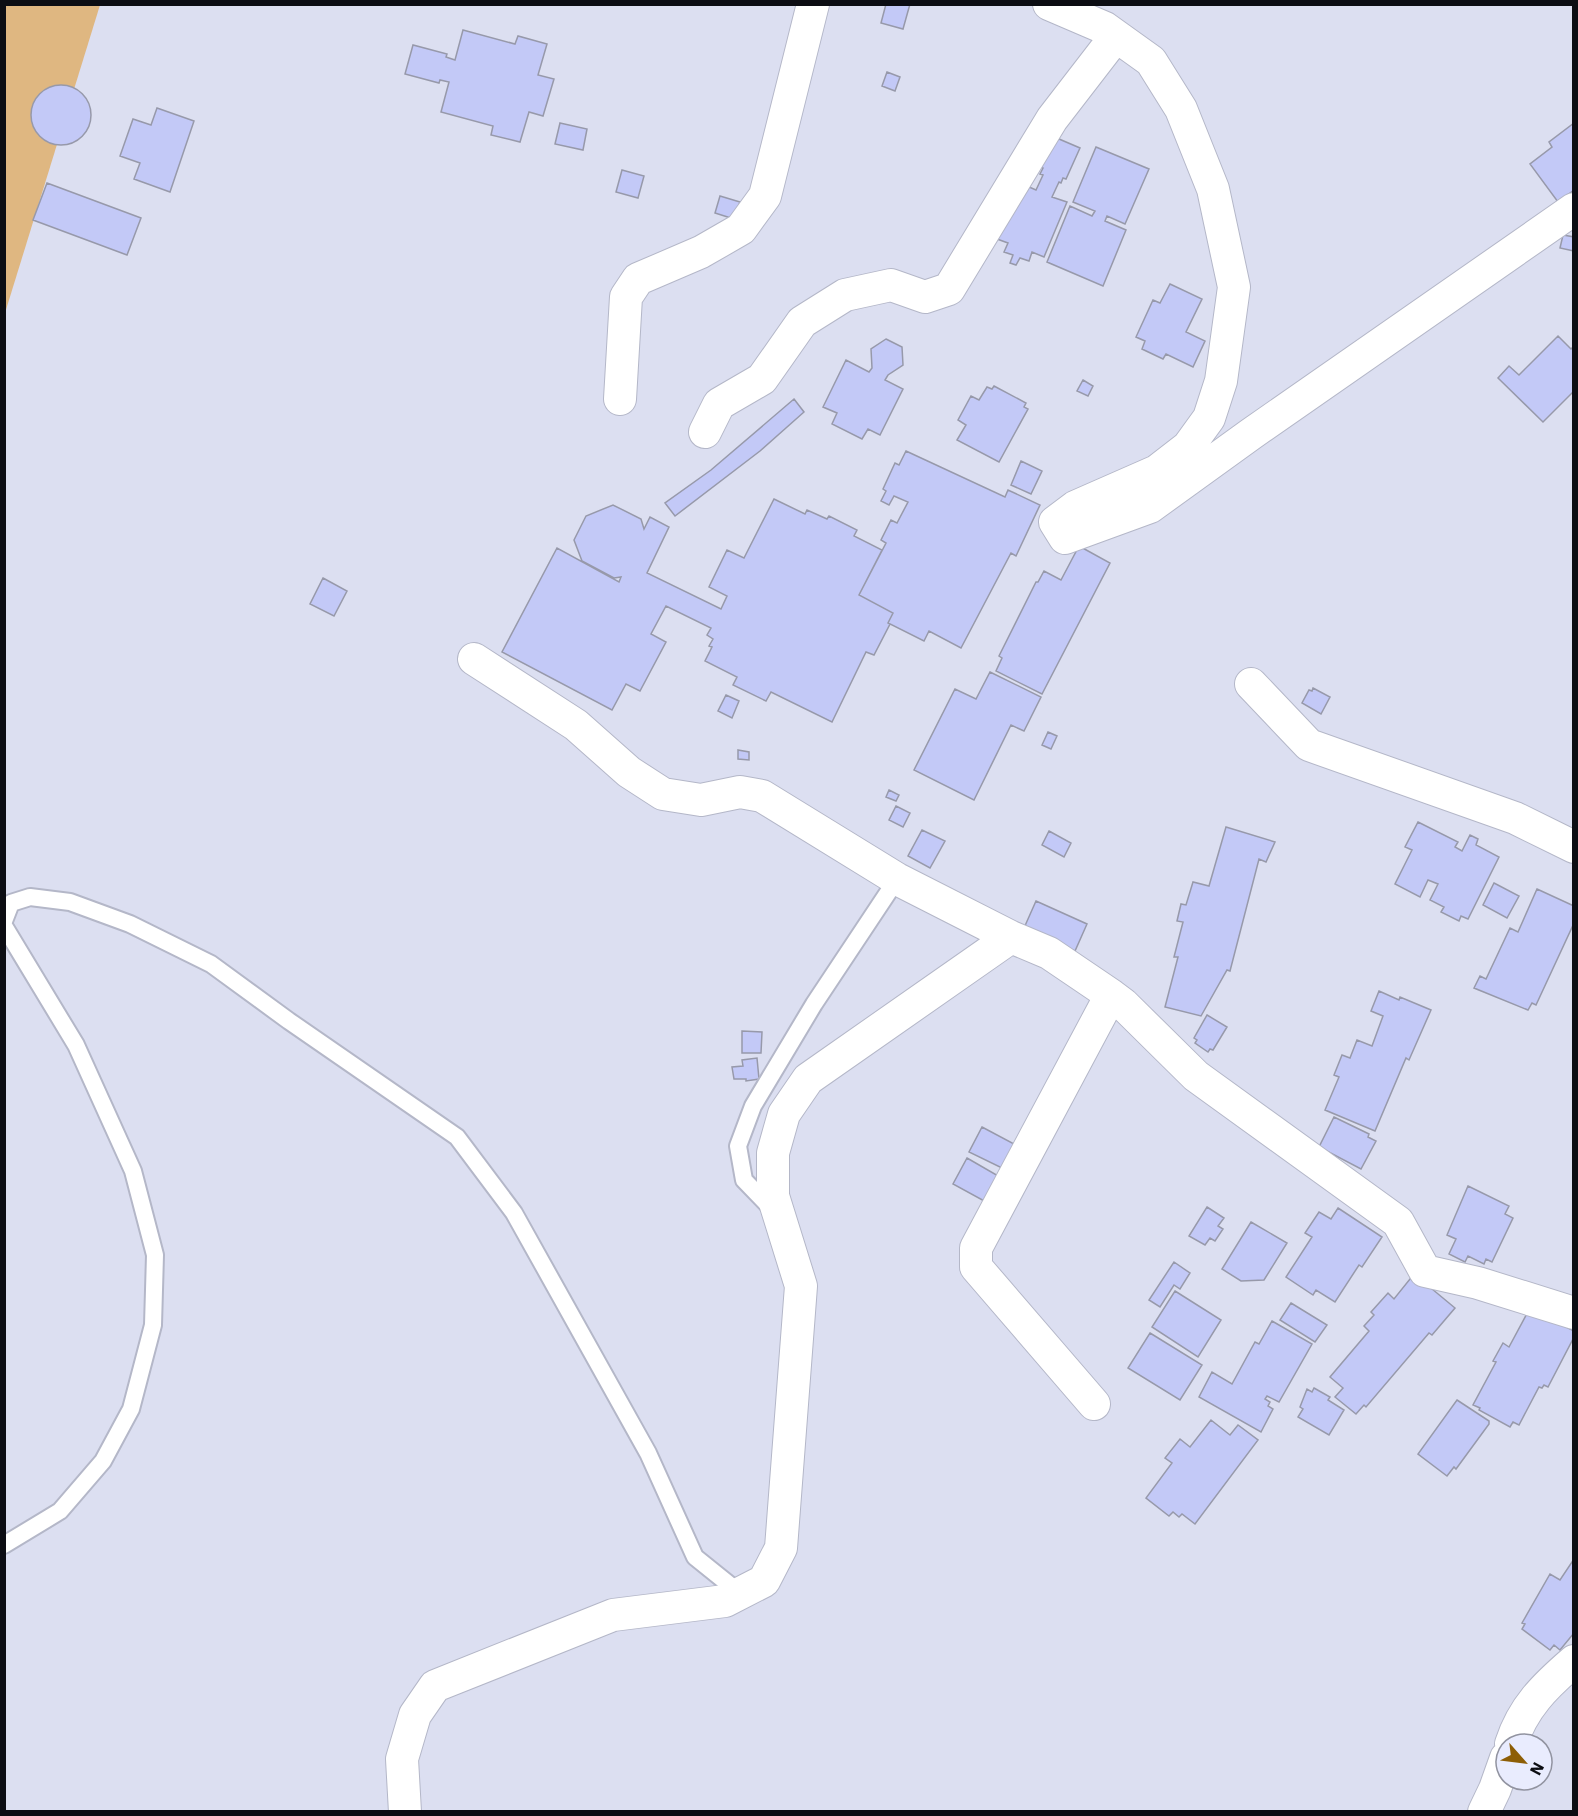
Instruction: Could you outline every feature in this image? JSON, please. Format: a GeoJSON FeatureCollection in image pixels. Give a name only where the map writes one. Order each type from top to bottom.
{"type":"FeatureCollection","features":[{"type":"Feature","properties":{"kind":"street"},"geometry":{"type":"LineString","coordinates":[[620,399],[626,297],[638,279],[701,252],[741,230],[765,196],[813,4]]}},
{"type":"Feature","properties":{"kind":"street"},"geometry":{"type":"LineString","coordinates":[[1049,4],[1105,28],[1151,61],[1182,109],[1213,189],[1234,287],[1221,381],[1209,418],[1188,447],[1157,471],[1075,507],[1055,522],[1065,538],[1150,507],[1574,209]]}},
{"type":"Feature","properties":{"kind":"street"},"geometry":{"type":"LineString","coordinates":[[705,432],[719,404],[762,379],[802,322],[845,295],[891,285],[925,297],[949,289],[1053,119],[1116,36]]}},
{"type":"Feature","properties":{"kind":"street"},"geometry":{"type":"LineString","coordinates":[[474,659],[576,725],[629,772],[663,794],[701,800],[740,792],[762,796],[897,879],[1011,937],[1049,952],[1123,1004],[1196,1076],[1398,1222],[1425,1271],[1478,1282],[1574,1313]]}},
{"type":"Feature","properties":{"kind":"street"},"geometry":{"type":"LineString","coordinates":[[1251,684],[1310,745],[1515,818],[1574,847]]}},
{"type":"Feature","properties":{"kind":"street"},"geometry":{"type":"LineString","coordinates":[[405,1812],[402,1759],[415,1715],[435,1686],[613,1615],[725,1601],[764,1581],[781,1548],[801,1286],[773,1196],[773,1153],[784,1114],[808,1079],[1011,937]]}},
{"type":"Feature","properties":{"kind":"street"},"geometry":{"type":"LineString","coordinates":[[1094,1404],[976,1268],[976,1248],[1111,995]]}},
{"type":"Feature","properties":{"kind":"street"},"geometry":{"type":"LineString","coordinates":[[1515,1732],[1518,1722],[1548,1683],[1574,1661]]}},
{"type":"Feature","properties":{"kind":"street"},"geometry":{"type":"LineString","coordinates":[[1484,1812],[1494,1791]]}},
{"type":"Feature","properties":{"kind":"lane"},"geometry":{"type":"LineString","coordinates":[[780,1218],[744,1180],[738,1146],[753,1106],[814,1004],[897,879]]}},
{"type":"Feature","properties":{"kind":"lane"},"geometry":{"type":"LineString","coordinates":[[4,921],[12,903],[30,897],[70,902],[130,924],[211,964],[457,1137],[514,1213],[648,1453],[695,1557],[741,1594]]}},
{"type":"Feature","properties":{"kind":"lane"},"geometry":{"type":"LineString","coordinates":[[4,926],[76,1045],[133,1171],[155,1256],[153,1325],[131,1409],[103,1461],[60,1511],[4,1545]]}},
{"type":"Feature","properties":{"kind":"shaded area"},"geometry":{"type":"Polygon","coordinates":[[[5,5],[100,5],[5,313],[5,5]]]}},
{"type":"Feature","properties":{"kind":"building"},"geometry":{"type":"Polygon","coordinates":[[[886,4],[910,4],[903,29],[881,23],[886,4]]]}},
{"type":"Feature","properties":{"kind":"building"},"geometry":{"type":"Polygon","coordinates":[[[463,30],[515,44],[518,36],[547,44],[538,75],[554,79],[543,116],[529,112],[520,142],[491,135],[493,126],[441,112],[449,82],[440,80],[439,83],[405,74],[413,45],[447,54],[446,57],[455,60],[463,30]]]}},
{"type":"Feature","properties":{"kind":"building"},"geometry":{"type":"Polygon","coordinates":[[[887,72],[900,77],[895,91],[882,86],[887,72]]]}},
{"type":"Feature","properties":{"kind":"building"},"geometry":{"type":"Polygon","coordinates":[[[55,85],[67,85],[78,90],[86,98],[91,115],[89,127],[78,140],[67,145],[55,145],[44,140],[36,132],[31,121],[31,109],[36,98],[44,90],[55,85]]]}},
{"type":"Feature","properties":{"kind":"building"},"geometry":{"type":"Polygon","coordinates":[[[157,108],[194,121],[170,192],[134,179],[140,163],[120,156],[133,119],[151,125],[157,108]]]}},
{"type":"Feature","properties":{"kind":"building"},"geometry":{"type":"Polygon","coordinates":[[[560,123],[587,129],[583,150],[555,144],[560,123]]]}},
{"type":"Feature","properties":{"kind":"building"},"geometry":{"type":"Polygon","coordinates":[[[1574,123],[1574,190],[1558,202],[1530,164],[1552,147],[1549,142],[1574,123]]]}},
{"type":"Feature","properties":{"kind":"building"},"geometry":{"type":"Polygon","coordinates":[[[1052,136],[1080,148],[1066,179],[1063,178],[1061,183],[1059,182],[1052,197],[1067,202],[1044,257],[1032,252],[1029,261],[1020,258],[1016,265],[1010,263],[1013,255],[1004,252],[1008,243],[997,239],[1020,183],[1036,190],[1043,175],[1040,174],[1043,168],[1039,166],[1052,136]]]}},
{"type":"Feature","properties":{"kind":"building"},"geometry":{"type":"Polygon","coordinates":[[[1096,147],[1149,169],[1125,224],[1107,216],[1105,221],[1126,230],[1103,286],[1047,262],[1070,206],[1092,216],[1095,211],[1073,202],[1096,147]]]}},
{"type":"Feature","properties":{"kind":"building"},"geometry":{"type":"Polygon","coordinates":[[[622,170],[644,176],[638,198],[616,192],[622,170]]]}},
{"type":"Feature","properties":{"kind":"building"},"geometry":{"type":"Polygon","coordinates":[[[47,183],[141,218],[127,255],[33,220],[47,183]]]}},
{"type":"Feature","properties":{"kind":"building"},"geometry":{"type":"Polygon","coordinates":[[[720,196],[740,202],[734,219],[715,213],[720,196]]]}},
{"type":"Feature","properties":{"kind":"building"},"geometry":{"type":"Polygon","coordinates":[[[1563,235],[1574,237],[1574,251],[1560,248],[1563,235]]]}},
{"type":"Feature","properties":{"kind":"building"},"geometry":{"type":"Polygon","coordinates":[[[1170,284],[1202,299],[1186,332],[1205,341],[1193,367],[1166,354],[1163,359],[1142,349],[1145,341],[1136,337],[1153,300],[1160,303],[1170,284]]]}},
{"type":"Feature","properties":{"kind":"building"},"geometry":{"type":"Polygon","coordinates":[[[1558,336],[1571,349],[1574,346],[1574,391],[1543,422],[1498,378],[1509,366],[1519,375],[1558,336]]]}},
{"type":"Feature","properties":{"kind":"building"},"geometry":{"type":"Polygon","coordinates":[[[886,339],[902,347],[903,365],[888,375],[885,380],[903,389],[880,435],[868,429],[862,439],[832,424],[837,413],[823,407],[846,360],[869,372],[872,368],[871,349],[886,339]]]}},
{"type":"Feature","properties":{"kind":"building"},"geometry":{"type":"Polygon","coordinates":[[[1083,380],[1093,386],[1088,396],[1077,391],[1083,380]]]}},
{"type":"Feature","properties":{"kind":"building"},"geometry":{"type":"Polygon","coordinates":[[[994,386],[1026,403],[1024,407],[1028,409],[999,462],[957,440],[966,425],[958,420],[971,396],[979,400],[987,387],[992,389],[994,386]]]}},
{"type":"Feature","properties":{"kind":"building"},"geometry":{"type":"Polygon","coordinates":[[[794,399],[804,412],[760,451],[675,516],[665,503],[711,470],[794,399]]]}},
{"type":"Feature","properties":{"kind":"building"},"geometry":{"type":"Polygon","coordinates":[[[906,451],[1005,497],[1008,490],[1040,505],[1016,556],[1011,553],[961,648],[929,631],[924,641],[888,623],[893,613],[859,595],[886,543],[881,540],[891,520],[897,523],[908,502],[894,496],[889,505],[881,501],[886,491],[883,489],[895,463],[899,465],[906,451]]]}},
{"type":"Feature","properties":{"kind":"building"},"geometry":{"type":"Polygon","coordinates":[[[1021,461],[1042,471],[1031,494],[1011,485],[1021,461]]]}},
{"type":"Feature","properties":{"kind":"building"},"geometry":{"type":"Polygon","coordinates":[[[774,499],[805,514],[807,510],[827,519],[829,516],[857,530],[854,536],[882,550],[859,595],[893,613],[888,623],[890,624],[874,655],[866,652],[832,722],[771,692],[766,701],[733,685],[737,677],[705,661],[712,647],[709,646],[713,639],[707,635],[711,628],[666,606],[651,634],[666,642],[640,691],[626,684],[612,710],[502,652],[557,548],[619,582],[621,577],[614,578],[582,561],[574,540],[586,516],[613,505],[641,519],[644,529],[650,517],[669,527],[647,573],[721,609],[727,596],[709,587],[727,550],[744,558],[774,499]]]}},
{"type":"Feature","properties":{"kind":"building"},"geometry":{"type":"Polygon","coordinates":[[[1079,546],[1110,563],[1042,694],[996,671],[1002,658],[999,656],[1036,582],[1044,571],[1061,580],[1079,546]]]}},
{"type":"Feature","properties":{"kind":"building"},"geometry":{"type":"Polygon","coordinates":[[[323,578],[347,591],[334,616],[310,604],[323,578]]]}},
{"type":"Feature","properties":{"kind":"building"},"geometry":{"type":"Polygon","coordinates":[[[990,672],[1041,697],[1024,731],[1011,725],[974,800],[914,770],[955,689],[976,699],[990,672]]]}},
{"type":"Feature","properties":{"kind":"building"},"geometry":{"type":"Polygon","coordinates":[[[1313,688],[1330,697],[1321,714],[1302,703],[1309,690],[1312,691],[1313,688]]]}},
{"type":"Feature","properties":{"kind":"building"},"geometry":{"type":"Polygon","coordinates":[[[726,695],[739,701],[732,718],[718,711],[726,695]]]}},
{"type":"Feature","properties":{"kind":"building"},"geometry":{"type":"Polygon","coordinates":[[[1048,732],[1057,736],[1051,749],[1042,745],[1048,732]]]}},
{"type":"Feature","properties":{"kind":"building"},"geometry":{"type":"Polygon","coordinates":[[[738,750],[749,752],[749,760],[738,759],[738,750]]]}},
{"type":"Feature","properties":{"kind":"building"},"geometry":{"type":"Polygon","coordinates":[[[889,790],[899,795],[896,801],[886,797],[889,790]]]}},
{"type":"Feature","properties":{"kind":"building"},"geometry":{"type":"Polygon","coordinates":[[[896,806],[910,813],[903,827],[889,820],[896,806]]]}},
{"type":"Feature","properties":{"kind":"building"},"geometry":{"type":"Polygon","coordinates":[[[1418,822],[1458,842],[1455,847],[1462,851],[1470,835],[1478,839],[1476,845],[1499,857],[1468,919],[1461,916],[1459,921],[1441,912],[1444,907],[1430,900],[1438,884],[1428,880],[1420,897],[1395,884],[1412,850],[1405,847],[1418,822]]]}},
{"type":"Feature","properties":{"kind":"building"},"geometry":{"type":"Polygon","coordinates":[[[1226,827],[1275,842],[1266,862],[1259,859],[1230,971],[1227,970],[1201,1016],[1165,1007],[1178,957],[1174,957],[1183,922],[1177,921],[1181,904],[1186,905],[1193,882],[1209,886],[1226,827]]]}},
{"type":"Feature","properties":{"kind":"building"},"geometry":{"type":"Polygon","coordinates":[[[922,830],[945,841],[930,868],[908,856],[922,830]]]}},
{"type":"Feature","properties":{"kind":"building"},"geometry":{"type":"Polygon","coordinates":[[[1049,831],[1071,843],[1064,857],[1042,845],[1049,831]]]}},
{"type":"Feature","properties":{"kind":"building"},"geometry":{"type":"Polygon","coordinates":[[[1494,883],[1519,896],[1507,918],[1483,905],[1494,883]]]}},
{"type":"Feature","properties":{"kind":"building"},"geometry":{"type":"Polygon","coordinates":[[[1537,889],[1574,906],[1574,923],[1536,1005],[1532,1003],[1528,1010],[1474,988],[1480,976],[1486,979],[1510,928],[1518,932],[1537,889]]]}},
{"type":"Feature","properties":{"kind":"building"},"geometry":{"type":"Polygon","coordinates":[[[1036,901],[1087,924],[1075,951],[1024,928],[1036,901]]]}},
{"type":"Feature","properties":{"kind":"building"},"geometry":{"type":"Polygon","coordinates":[[[1379,991],[1431,1010],[1409,1060],[1406,1058],[1375,1131],[1325,1110],[1339,1077],[1334,1075],[1342,1055],[1350,1058],[1357,1040],[1372,1046],[1383,1016],[1371,1011],[1379,991]]]}},
{"type":"Feature","properties":{"kind":"building"},"geometry":{"type":"Polygon","coordinates":[[[1207,1015],[1227,1027],[1213,1050],[1210,1049],[1208,1052],[1195,1043],[1197,1040],[1194,1038],[1207,1015]]]}},
{"type":"Feature","properties":{"kind":"building"},"geometry":{"type":"Polygon","coordinates":[[[742,1031],[762,1032],[761,1053],[742,1053],[742,1031]]]}},
{"type":"Feature","properties":{"kind":"building"},"geometry":{"type":"Polygon","coordinates":[[[757,1058],[759,1079],[746,1081],[746,1079],[734,1079],[732,1067],[743,1066],[742,1060],[757,1058]]]}},
{"type":"Feature","properties":{"kind":"building"},"geometry":{"type":"Polygon","coordinates":[[[1334,1117],[1369,1134],[1368,1137],[1376,1141],[1361,1169],[1319,1147],[1334,1117]]]}},
{"type":"Feature","properties":{"kind":"building"},"geometry":{"type":"Polygon","coordinates":[[[982,1127],[1016,1145],[1004,1169],[969,1152],[982,1127]]]}},
{"type":"Feature","properties":{"kind":"building"},"geometry":{"type":"Polygon","coordinates":[[[967,1158],[1000,1177],[986,1202],[953,1184],[967,1158]]]}},
{"type":"Feature","properties":{"kind":"building"},"geometry":{"type":"Polygon","coordinates":[[[1468,1186],[1509,1206],[1505,1214],[1513,1218],[1492,1262],[1486,1259],[1484,1264],[1468,1256],[1465,1262],[1449,1254],[1456,1239],[1447,1235],[1468,1186]]]}},
{"type":"Feature","properties":{"kind":"building"},"geometry":{"type":"Polygon","coordinates":[[[1207,1207],[1224,1218],[1218,1226],[1223,1229],[1215,1241],[1210,1238],[1205,1245],[1189,1236],[1207,1207]]]}},
{"type":"Feature","properties":{"kind":"building"},"geometry":{"type":"Polygon","coordinates":[[[1338,1208],[1382,1237],[1362,1267],[1359,1265],[1335,1302],[1316,1290],[1313,1295],[1286,1277],[1312,1237],[1305,1233],[1319,1212],[1331,1219],[1338,1208]]]}},
{"type":"Feature","properties":{"kind":"building"},"geometry":{"type":"Polygon","coordinates":[[[1251,1222],[1287,1243],[1264,1280],[1241,1281],[1222,1269],[1251,1222]]]}},
{"type":"Feature","properties":{"kind":"building"},"geometry":{"type":"Polygon","coordinates":[[[1174,1262],[1190,1273],[1180,1289],[1174,1285],[1160,1307],[1149,1300],[1174,1262]]]}},
{"type":"Feature","properties":{"kind":"building"},"geometry":{"type":"Polygon","coordinates":[[[1414,1274],[1455,1308],[1432,1335],[1429,1333],[1366,1407],[1364,1405],[1356,1414],[1335,1397],[1343,1388],[1330,1377],[1369,1331],[1364,1326],[1374,1315],[1371,1312],[1388,1293],[1394,1299],[1414,1274]]]}},
{"type":"Feature","properties":{"kind":"building"},"geometry":{"type":"Polygon","coordinates":[[[1175,1291],[1221,1320],[1198,1357],[1152,1327],[1175,1291]]]}},
{"type":"Feature","properties":{"kind":"building"},"geometry":{"type":"Polygon","coordinates":[[[1291,1303],[1327,1325],[1315,1342],[1280,1320],[1291,1303]]]}},
{"type":"Feature","properties":{"kind":"building"},"geometry":{"type":"Polygon","coordinates":[[[1530,1308],[1574,1331],[1574,1337],[1548,1387],[1544,1385],[1542,1388],[1539,1387],[1519,1425],[1513,1422],[1510,1427],[1473,1405],[1496,1362],[1493,1361],[1503,1343],[1509,1347],[1530,1308]]]}},
{"type":"Feature","properties":{"kind":"building"},"geometry":{"type":"Polygon","coordinates":[[[1272,1321],[1312,1344],[1279,1402],[1267,1396],[1265,1399],[1270,1402],[1268,1406],[1273,1409],[1261,1432],[1199,1397],[1212,1372],[1232,1384],[1255,1342],[1259,1344],[1272,1321]]]}},
{"type":"Feature","properties":{"kind":"building"},"geometry":{"type":"Polygon","coordinates":[[[1150,1333],[1202,1365],[1180,1400],[1128,1368],[1150,1333]]]}},
{"type":"Feature","properties":{"kind":"building"},"geometry":{"type":"Polygon","coordinates":[[[1314,1388],[1330,1397],[1328,1400],[1344,1410],[1329,1435],[1298,1417],[1303,1409],[1300,1407],[1307,1389],[1312,1392],[1314,1388]]]}},
{"type":"Feature","properties":{"kind":"building"},"geometry":{"type":"Polygon","coordinates":[[[1457,1400],[1489,1421],[1489,1424],[1456,1469],[1454,1467],[1447,1476],[1418,1454],[1457,1400]]]}},
{"type":"Feature","properties":{"kind":"building"},"geometry":{"type":"Polygon","coordinates":[[[1211,1420],[1230,1435],[1238,1425],[1258,1440],[1195,1524],[1182,1514],[1179,1517],[1173,1512],[1169,1516],[1146,1498],[1172,1463],[1165,1458],[1180,1439],[1190,1447],[1211,1420]]]}},
{"type":"Feature","properties":{"kind":"building"},"geometry":{"type":"Polygon","coordinates":[[[1574,1559],[1574,1633],[1560,1650],[1554,1645],[1550,1650],[1522,1629],[1525,1624],[1522,1623],[1550,1574],[1560,1580],[1574,1559]]]}}]}
